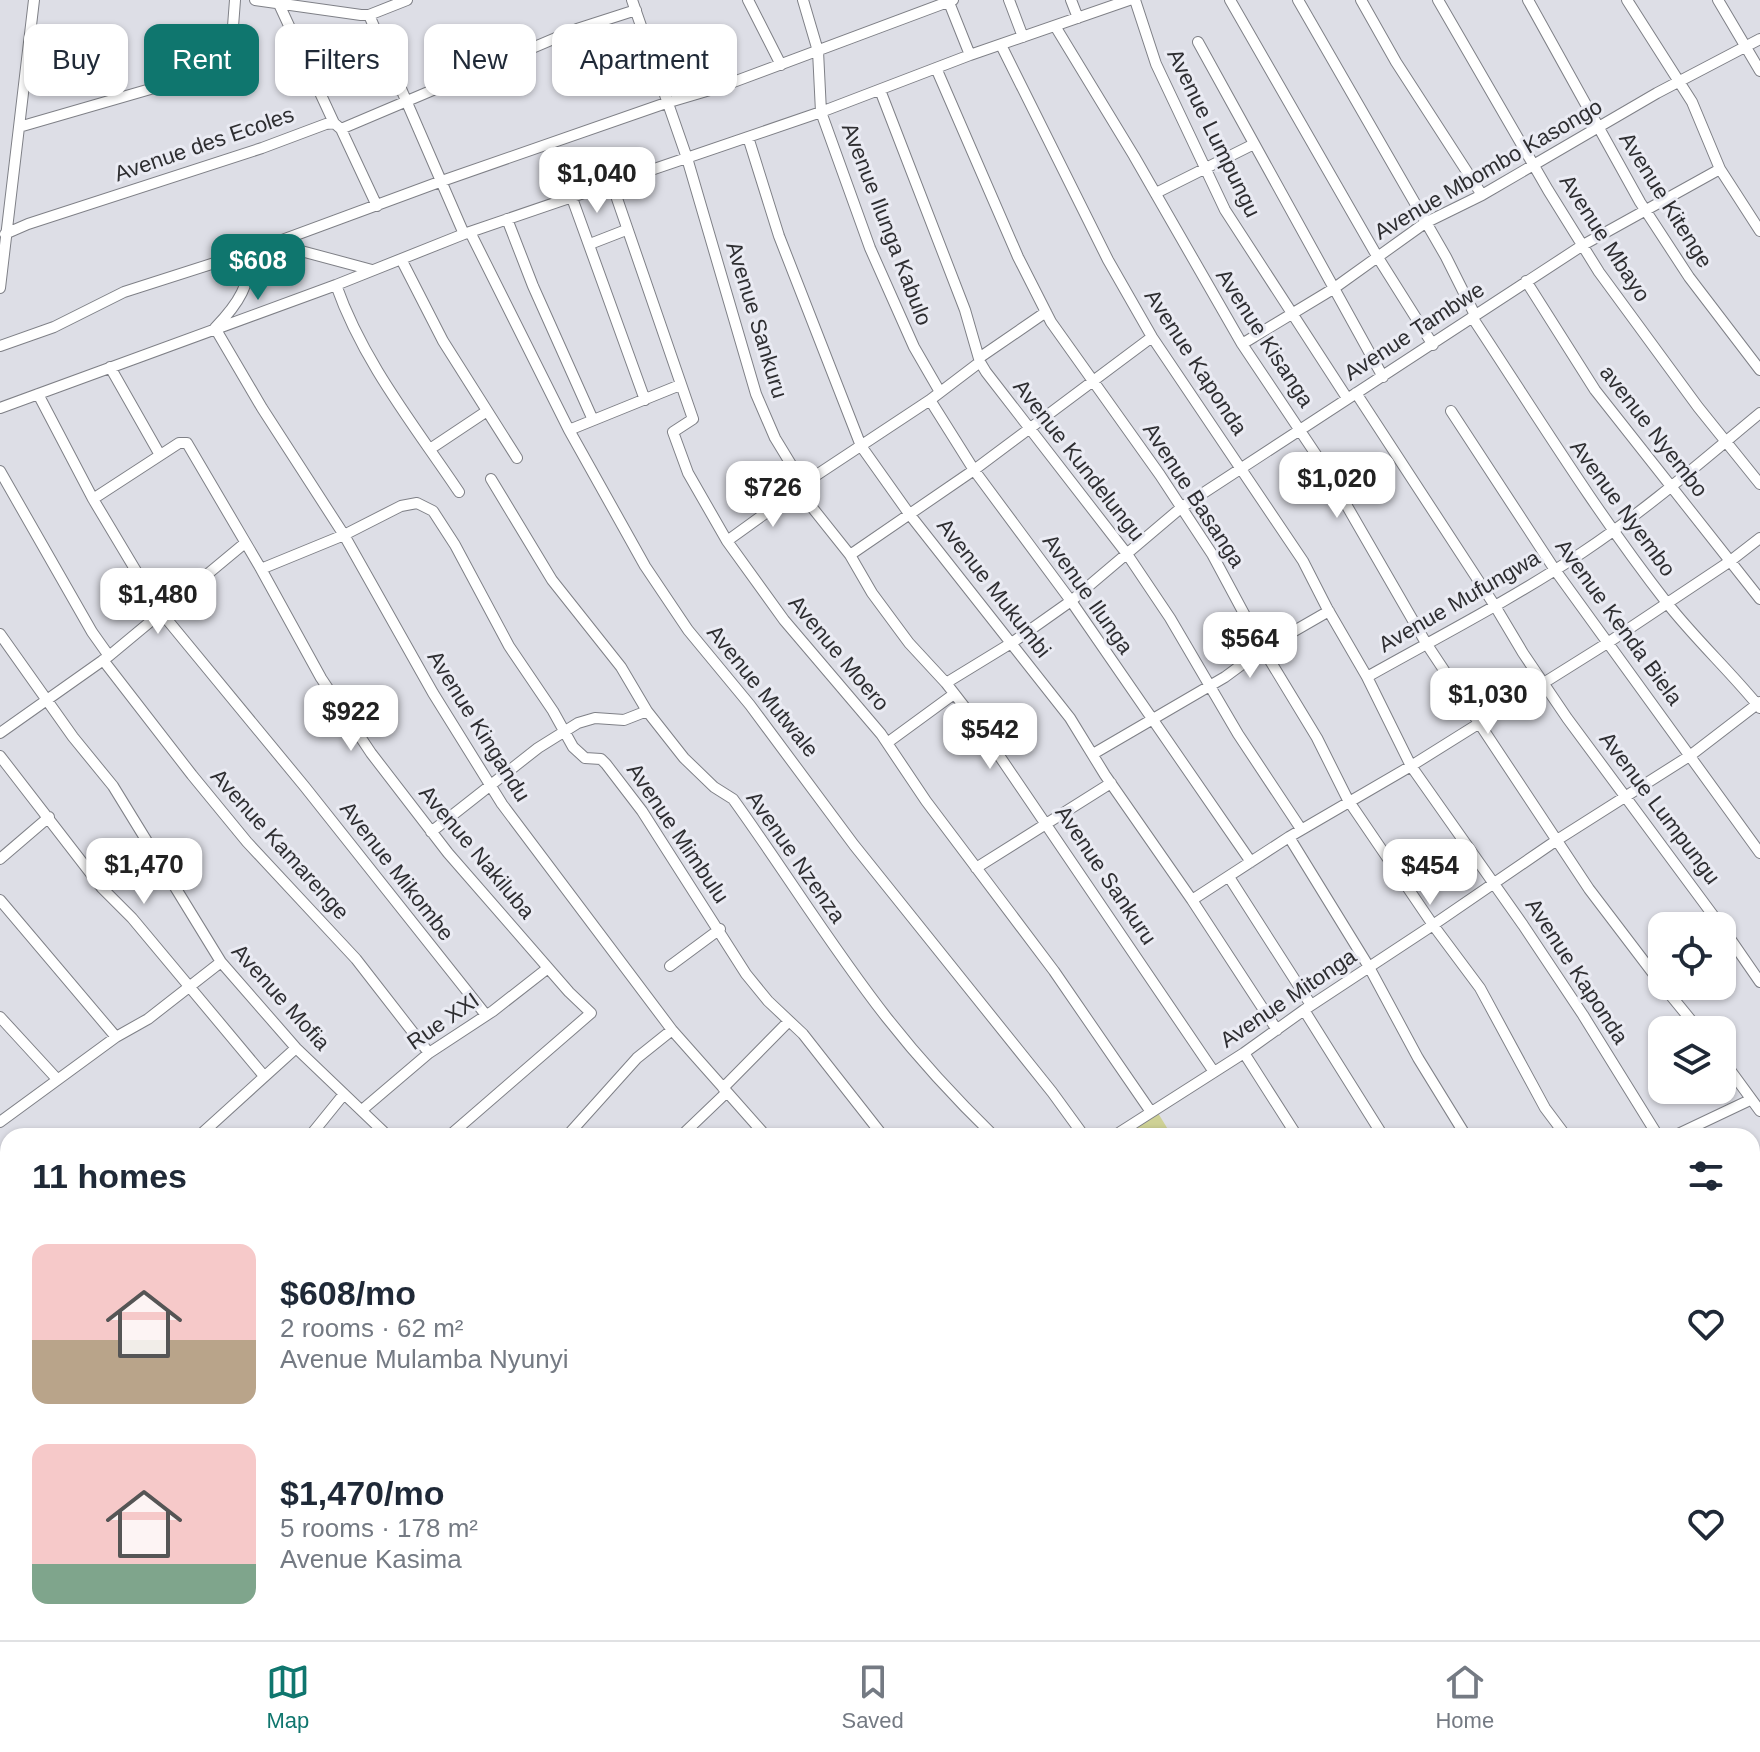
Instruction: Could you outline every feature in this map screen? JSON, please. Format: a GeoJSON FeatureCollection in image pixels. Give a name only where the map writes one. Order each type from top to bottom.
{"type":"FeatureCollection","features":[{"type":"Feature","properties":{"kind":"street"},"geometry":{"type":"LineString","coordinates":[[0,288],[4,219],[34,0]]}},
{"type":"Feature","properties":{"kind":"street"},"geometry":{"type":"LineString","coordinates":[[19,127],[230,66],[235,0]]}},
{"type":"Feature","properties":{"kind":"street"},"geometry":{"type":"LineString","coordinates":[[255,0],[369,15],[407,0]]}},
{"type":"Feature","properties":{"kind":"street"},"geometry":{"type":"LineString","coordinates":[[748,0],[781,65]]}},
{"type":"Feature","properties":{"kind":"street","name":"Avenue Ilunga Kabulo"},"geometry":{"type":"LineString","coordinates":[[803,0],[818,51],[821,112],[870,248],[914,347],[940,392]]}},
{"type":"Feature","properties":{"kind":"street"},"geometry":{"type":"LineString","coordinates":[[1009,0],[1023,37]]}},
{"type":"Feature","properties":{"kind":"street"},"geometry":{"type":"LineString","coordinates":[[1071,0],[1078,18]]}},
{"type":"Feature","properties":{"kind":"street"},"geometry":{"type":"LineString","coordinates":[[0,408],[336,285],[467,233],[821,112],[970,55],[1129,0]]}},
{"type":"Feature","properties":{"kind":"street","name":"Avenue Lumpungu"},"geometry":{"type":"LineString","coordinates":[[1129,0],[1225,210],[1292,314],[1495,606],[1567,718],[1712,912]]}},
{"type":"Feature","properties":{"kind":"street"},"geometry":{"type":"LineString","coordinates":[[1230,0],[1377,256],[1433,345]]}},
{"type":"Feature","properties":{"kind":"street","name":"Avenue Nyembo"},"geometry":{"type":"LineString","coordinates":[[1298,0],[1446,257],[1474,316],[1570,470],[1668,604],[1759,705]]}},
{"type":"Feature","properties":{"kind":"street"},"geometry":{"type":"LineString","coordinates":[[1361,0],[1396,62],[1482,195]]}},
{"type":"Feature","properties":{"kind":"street","name":"Avenue Mbayo"},"geometry":{"type":"LineString","coordinates":[[1438,0],[1599,272],[1760,484]]}},
{"type":"Feature","properties":{"kind":"street","name":"Avenue Kitenge"},"geometry":{"type":"LineString","coordinates":[[1528,0],[1645,210],[1689,277],[1760,370]]}},
{"type":"Feature","properties":{"kind":"street"},"geometry":{"type":"LineString","coordinates":[[1627,0],[1698,114],[1720,169],[1760,231]]}},
{"type":"Feature","properties":{"kind":"street"},"geometry":{"type":"LineString","coordinates":[[1718,0],[1760,71]]}},
{"type":"Feature","properties":{"kind":"street"},"geometry":{"type":"LineString","coordinates":[[0,346],[54,327],[124,292],[273,244],[442,181],[781,65],[950,1],[970,55]]}},
{"type":"Feature","properties":{"kind":"street"},"geometry":{"type":"LineString","coordinates":[[278,2],[377,206]]}},
{"type":"Feature","properties":{"kind":"street","name":"Avenue des Ecoles"},"geometry":{"type":"LineString","coordinates":[[5,234],[406,102],[634,5]]}},
{"type":"Feature","properties":{"kind":"street","name":"Avenue Sankuru"},"geometry":{"type":"LineString","coordinates":[[634,5],[687,158],[756,394],[801,487],[850,555],[872,593],[909,643],[946,683],[1047,823],[1214,1072]]}},
{"type":"Feature","properties":{"kind":"street","name":"Avenue Mutwale"},"geometry":{"type":"LineString","coordinates":[[369,15],[467,233],[569,430],[645,566],[688,630],[750,705],[854,845],[1078,1128]]}},
{"type":"Feature","properties":{"kind":"street","name":"Avenue Kisanga"},"geometry":{"type":"LineString","coordinates":[[1055,26],[1156,193],[1204,282],[1301,430],[1426,643],[1589,889],[1648,967]]}},
{"type":"Feature","properties":{"kind":"street","name":"Avenue Mbombo Kasongo"},"geometry":{"type":"LineString","coordinates":[[1242,344],[1333,289],[1425,223],[1482,195],[1678,82],[1760,39]]}},
{"type":"Feature","properties":{"kind":"street"},"geometry":{"type":"LineString","coordinates":[[1198,42],[1383,377]]}},
{"type":"Feature","properties":{"kind":"street","name":"Avenue Kaponda"},"geometry":{"type":"LineString","coordinates":[[1001,45],[1102,247],[1152,337],[1303,561],[1367,677],[1411,766],[1583,1015],[1653,1128]]}},
{"type":"Feature","properties":{"kind":"street","name":"Avenue Basanga"},"geometry":{"type":"LineString","coordinates":[[936,68],[1046,312],[1212,554],[1263,649],[1317,738],[1348,800],[1480,988],[1545,1108],[1560,1128]]}},
{"type":"Feature","properties":{"kind":"street","name":"Avenue Kundelungu"},"geometry":{"type":"LineString","coordinates":[[880,90],[965,310],[979,360],[1127,554],[1170,618],[1238,734],[1301,829]]}},
{"type":"Feature","properties":{"kind":"street","name":"Avenue Mukumbi"},"geometry":{"type":"LineString","coordinates":[[748,137],[779,236],[861,446],[910,515],[1070,718],[1277,1030]]}},
{"type":"Feature","properties":{"kind":"street"},"geometry":{"type":"LineString","coordinates":[[1156,193],[1254,144]]}},
{"type":"Feature","properties":{"kind":"street","name":"Avenue Tambwe"},"geometry":{"type":"LineString","coordinates":[[946,683],[1013,642],[1071,601],[1182,507],[1583,245],[1720,169]]}},
{"type":"Feature","properties":{"kind":"street","name":"Avenue Moero"},"geometry":{"type":"LineString","coordinates":[[612,184],[693,421],[673,432],[688,473],[727,541],[784,620],[887,743],[926,801],[1054,971],[1151,1112]]}},
{"type":"Feature","properties":{"kind":"street"},"geometry":{"type":"LineString","coordinates":[[572,198],[645,400]]}},
{"type":"Feature","properties":{"kind":"street"},"geometry":{"type":"LineString","coordinates":[[507,219],[533,286],[593,420]]}},
{"type":"Feature","properties":{"kind":"street"},"geometry":{"type":"LineString","coordinates":[[590,244],[626,230]]}},
{"type":"Feature","properties":{"kind":"street"},"geometry":{"type":"LineString","coordinates":[[273,244],[373,270]]}},
{"type":"Feature","properties":{"kind":"street"},"geometry":{"type":"LineString","coordinates":[[215,328],[246,288],[255,250]]}},
{"type":"Feature","properties":{"kind":"street"},"geometry":{"type":"LineString","coordinates":[[401,259],[443,341],[517,458]]}},
{"type":"Feature","properties":{"kind":"street","name":"avenue Nyembo"},"geometry":{"type":"LineString","coordinates":[[1526,281],[1595,390],[1760,599]]}},
{"type":"Feature","properties":{"kind":"street"},"geometry":{"type":"LineString","coordinates":[[336,285],[353,327],[382,380],[459,492]]}},
{"type":"Feature","properties":{"kind":"street"},"geometry":{"type":"LineString","coordinates":[[727,541],[930,400],[1046,312]]}},
{"type":"Feature","properties":{"kind":"street","name":"Avenue Kingandu"},"geometry":{"type":"LineString","coordinates":[[215,328],[262,408],[344,535],[433,693],[502,804],[672,1030],[759,1128]]}},
{"type":"Feature","properties":{"kind":"street"},"geometry":{"type":"LineString","coordinates":[[850,555],[974,470],[1152,337]]}},
{"type":"Feature","properties":{"kind":"street"},"geometry":{"type":"LineString","coordinates":[[93,499],[160,455],[110,367]]}},
{"type":"Feature","properties":{"kind":"street"},"geometry":{"type":"LineString","coordinates":[[569,430],[680,385]]}},
{"type":"Feature","properties":{"kind":"street","name":"Avenue Mikombe"},"geometry":{"type":"LineString","coordinates":[[38,394],[93,499],[160,611],[486,1015]]}},
{"type":"Feature","properties":{"kind":"street","name":"Avenue Ilunga"},"geometry":{"type":"LineString","coordinates":[[930,400],[974,470],[1071,601],[1251,862]]}},
{"type":"Feature","properties":{"kind":"street"},"geometry":{"type":"LineString","coordinates":[[430,449],[487,411]]}},
{"type":"Feature","properties":{"kind":"street","name":"Avenue Kenda Biela"},"geometry":{"type":"LineString","coordinates":[[1451,411],[1555,570],[1760,853]]}},
{"type":"Feature","properties":{"kind":"street","name":"Avenue Mufungwa"},"geometry":{"type":"LineString","coordinates":[[1367,677],[1555,570],[1672,487],[1760,413]]}},
{"type":"Feature","properties":{"kind":"street","name":"Avenue Nakiluba"},"geometry":{"type":"LineString","coordinates":[[160,455],[179,443],[187,443],[321,678],[371,753],[431,832],[591,1015],[458,1128]]}},
{"type":"Feature","properties":{"kind":"street","name":"Avenue Kamarenge"},"geometry":{"type":"LineString","coordinates":[[0,471],[106,658],[210,797],[356,959],[429,1053]]}},
{"type":"Feature","properties":{"kind":"street","name":"Avenue Nzenza"},"geometry":{"type":"LineString","coordinates":[[491,479],[552,580],[621,667],[647,711],[684,758],[714,787],[733,799],[888,1020],[961,1105],[985,1128]]}},
{"type":"Feature","properties":{"kind":"street","name":"Avenue Mimbulu"},"geometry":{"type":"LineString","coordinates":[[261,569],[411,503],[424,504],[433,511],[455,545],[509,646],[578,754],[585,758],[601,759],[606,764],[642,811],[746,974],[825,1061],[877,1128]]}},
{"type":"Feature","properties":{"kind":"street"},"geometry":{"type":"LineString","coordinates":[[1192,900],[1301,829],[1411,766],[1609,642],[1760,538]]}},
{"type":"Feature","properties":{"kind":"street"},"geometry":{"type":"LineString","coordinates":[[0,733],[106,658],[245,543]]}},
{"type":"Feature","properties":{"kind":"street"},"geometry":{"type":"LineString","coordinates":[[1093,754],[1211,686],[1263,649],[1329,611]]}},
{"type":"Feature","properties":{"kind":"street","name":"Avenue Mofia"},"geometry":{"type":"LineString","coordinates":[[0,634],[73,737],[113,786],[221,962],[296,1048],[380,1128]]}},
{"type":"Feature","properties":{"kind":"street"},"geometry":{"type":"LineString","coordinates":[[887,743],[954,694]]}},
{"type":"Feature","properties":{"kind":"street","name":"Avenue Mitonga"},"geometry":{"type":"LineString","coordinates":[[1126,1128],[1244,1053],[1626,794],[1691,755],[1759,705]]}},
{"type":"Feature","properties":{"kind":"street"},"geometry":{"type":"LineString","coordinates":[[431,832],[564,732],[589,719],[624,720],[647,711]]}},
{"type":"Feature","properties":{"kind":"street"},"geometry":{"type":"LineString","coordinates":[[0,756],[102,888],[132,918],[264,1076]]}},
{"type":"Feature","properties":{"kind":"street"},"geometry":{"type":"LineString","coordinates":[[976,868],[1111,783]]}},
{"type":"Feature","properties":{"kind":"street"},"geometry":{"type":"LineString","coordinates":[[0,859],[49,817]]}},
{"type":"Feature","properties":{"kind":"street"},"geometry":{"type":"LineString","coordinates":[[1289,837],[1369,967],[1418,1058],[1461,1128]]}},
{"type":"Feature","properties":{"kind":"street"},"geometry":{"type":"LineString","coordinates":[[1229,877],[1378,1128]]}},
{"type":"Feature","properties":{"kind":"street"},"geometry":{"type":"LineString","coordinates":[[0,900],[116,1037]]}},
{"type":"Feature","properties":{"kind":"street"},"geometry":{"type":"LineString","coordinates":[[670,966],[720,929]]}},
{"type":"Feature","properties":{"kind":"street","name":"Avenue Lumpungu"},"geometry":{"type":"LineString","coordinates":[[1736,947],[1760,982]]}},
{"type":"Feature","properties":{"kind":"street"},"geometry":{"type":"LineString","coordinates":[[0,1122],[116,1037],[148,1019],[221,962]]}},
{"type":"Feature","properties":{"kind":"street","name":"Rue XXI"},"geometry":{"type":"LineString","coordinates":[[362,1110],[429,1053],[548,968]]}},
{"type":"Feature","properties":{"kind":"street","name":"Avenue Kisanga"},"geometry":{"type":"LineString","coordinates":[[1674,1000],[1687,1016]]}},
{"type":"Feature","properties":{"kind":"street"},"geometry":{"type":"LineString","coordinates":[[0,1017],[57,1079]]}},
{"type":"Feature","properties":{"kind":"street"},"geometry":{"type":"LineString","coordinates":[[689,1128],[789,1021]]}},
{"type":"Feature","properties":{"kind":"street"},"geometry":{"type":"LineString","coordinates":[[574,1128],[637,1058],[672,1030]]}},
{"type":"Feature","properties":{"kind":"street"},"geometry":{"type":"LineString","coordinates":[[208,1128],[296,1048]]}},
{"type":"Feature","properties":{"kind":"street"},"geometry":{"type":"LineString","coordinates":[[1244,1053],[1292,1128]]}},
{"type":"Feature","properties":{"kind":"street"},"geometry":{"type":"LineString","coordinates":[[1736,1080],[1760,1111]]}},
{"type":"Feature","properties":{"kind":"street"},"geometry":{"type":"LineString","coordinates":[[316,1128],[344,1094]]}},
{"type":"Feature","properties":{"kind":"street"},"geometry":{"type":"LineString","coordinates":[[1691,1128],[1750,1100]]}},
{"type":"Feature","properties":{"kind":"green space"},"geometry":{"type":"Polygon","coordinates":[[[1158,1113],[1167,1128],[1135,1128],[1158,1113]]]}}]}
